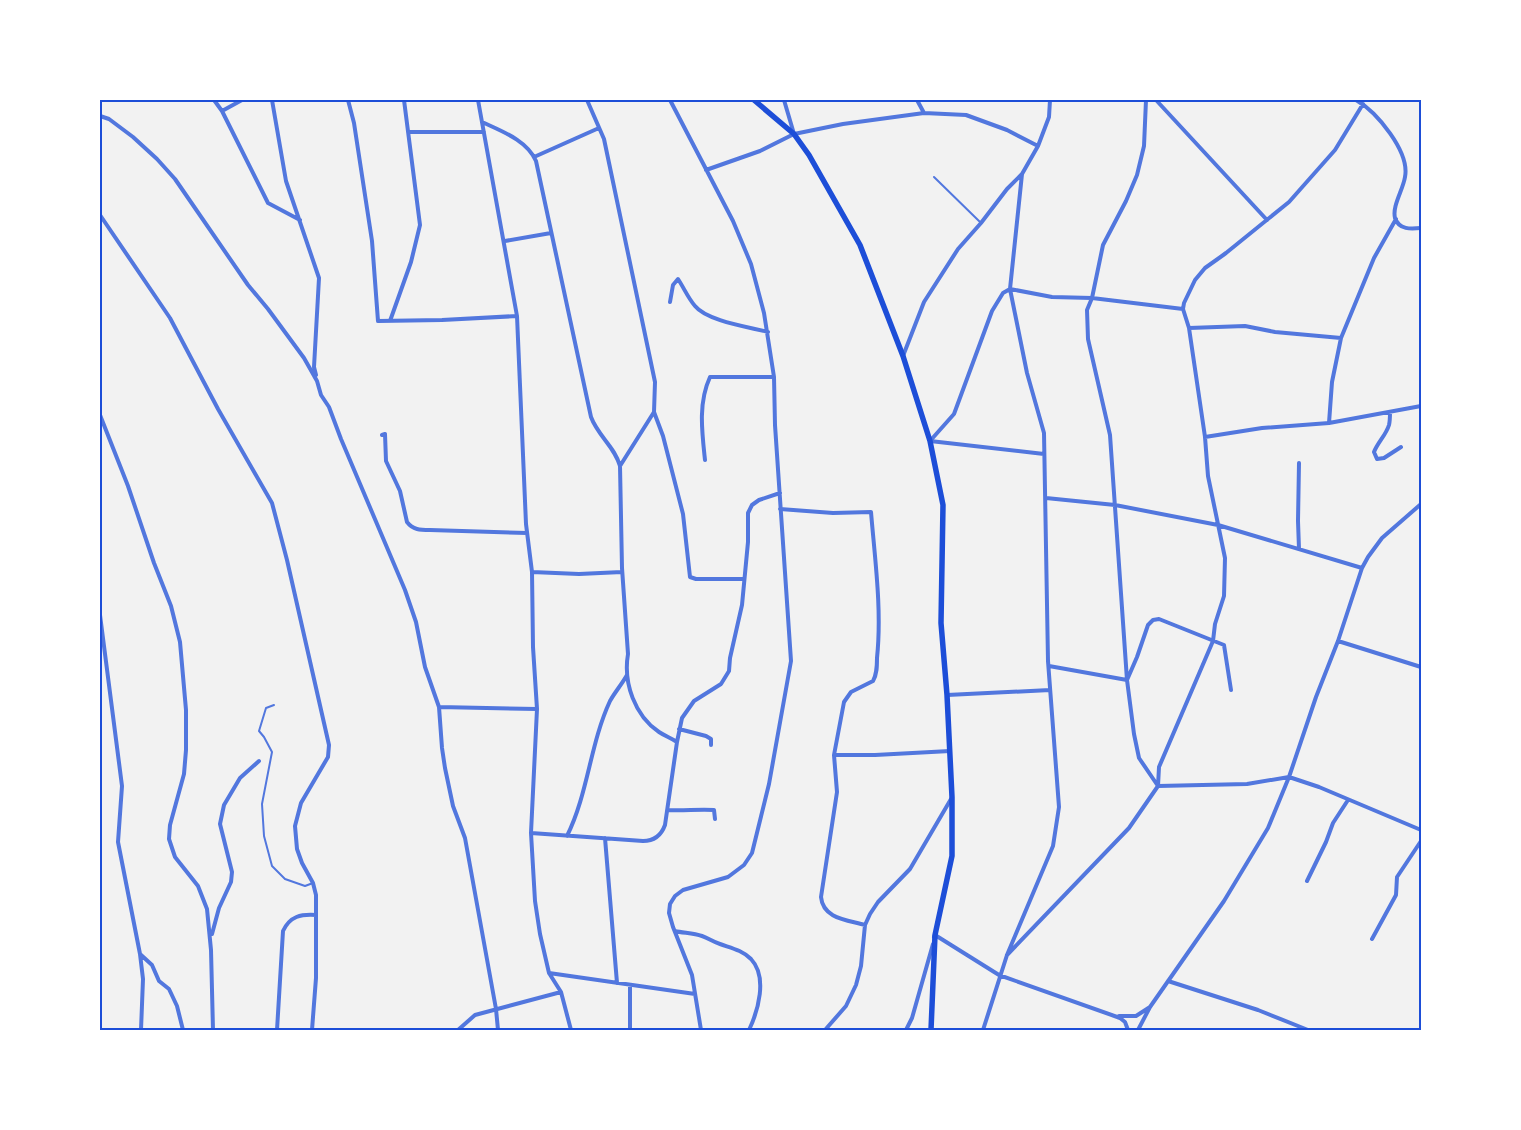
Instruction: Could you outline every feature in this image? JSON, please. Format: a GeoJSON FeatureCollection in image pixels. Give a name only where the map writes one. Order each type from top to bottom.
{"type":"FeatureCollection","features":[{"type":"Feature","properties":{"kind":"main road"},"geometry":{"type":"LineString","coordinates":[[754,100],[794,134],[809,155],[860,245],[903,356],[930,442],[944,505],[941,623],[950,751],[952,856],[935,935],[931,1030]]}},
{"type":"Feature","properties":{"kind":"street"},"geometry":{"type":"LineString","coordinates":[[214,100],[222,111],[268,203],[300,220]]}},
{"type":"Feature","properties":{"kind":"street"},"geometry":{"type":"LineString","coordinates":[[222,111],[242,100]]}},
{"type":"Feature","properties":{"kind":"street"},"geometry":{"type":"LineString","coordinates":[[272,100],[286,181],[319,278],[314,367],[321,395],[330,407],[341,439],[405,590],[419,633],[424,667],[439,707],[445,768],[453,806],[465,838],[496,1009],[498,1030]]}},
{"type":"Feature","properties":{"kind":"street"},"geometry":{"type":"LineString","coordinates":[[348,100],[354,123],[372,241],[378,321],[517,316]]}},
{"type":"Feature","properties":{"kind":"street"},"geometry":{"type":"LineString","coordinates":[[390,321],[410,262],[420,224],[404,100]]}},
{"type":"Feature","properties":{"kind":"street"},"geometry":{"type":"LineString","coordinates":[[478,100],[505,241],[517,316],[527,532],[532,572],[533,647],[537,708],[531,833],[535,901],[549,973],[561,992],[571,1030]]}},
{"type":"Feature","properties":{"kind":"street"},"geometry":{"type":"LineString","coordinates":[[587,100],[604,139],[652,364],[656,393],[654,412],[620,466]]}},
{"type":"Feature","properties":{"kind":"street"},"geometry":{"type":"LineString","coordinates":[[670,100],[728,208],[747,253],[760,295],[768,332],[774,377],[780,509],[791,661],[769,784],[755,848],[749,859],[728,877],[683,890],[675,896],[670,904],[669,913],[692,974],[701,1030]]}},
{"type":"Feature","properties":{"kind":"street"},"geometry":{"type":"LineString","coordinates":[[784,100],[794,134]]}},
{"type":"Feature","properties":{"kind":"street"},"geometry":{"type":"LineString","coordinates":[[917,100],[924,113]]}},
{"type":"Feature","properties":{"kind":"street"},"geometry":{"type":"LineString","coordinates":[[903,356],[924,302],[958,249],[982,224],[1007,189],[1022,174],[1038,146],[1049,117],[1050,100]]}},
{"type":"Feature","properties":{"kind":"street"},"geometry":{"type":"LineString","coordinates":[[1146,100],[1144,146],[1137,175],[1103,245],[1092,298],[1087,310],[1088,339],[1110,435],[1127,680],[1134,734],[1139,758],[1158,786]]}},
{"type":"Feature","properties":{"kind":"street"},"geometry":{"type":"LineString","coordinates":[[1156,100],[1267,220]]}},
{"type":"Feature","properties":{"kind":"street"},"geometry":{"type":"LineString","coordinates":[[1356,100],[1363,104],[1397,143],[1403,156],[1405,177],[1395,209],[1398,224],[1408,229],[1421,228]]}},
{"type":"Feature","properties":{"kind":"street"},"geometry":{"type":"LineString","coordinates":[[1007,955],[1129,828],[1158,786],[1159,768],[1212,641],[1224,596],[1225,558],[1208,476],[1205,437],[1189,328],[1183,309],[1191,288],[1205,268],[1289,202],[1335,150],[1363,104]]}},
{"type":"Feature","properties":{"kind":"street"},"geometry":{"type":"LineString","coordinates":[[706,170],[760,151],[794,134],[843,124],[924,113],[966,115],[1007,130],[1038,146]]}},
{"type":"Feature","properties":{"kind":"street"},"geometry":{"type":"LineString","coordinates":[[100,116],[109,119],[140,144],[172,175],[250,288],[304,358],[319,387]]}},
{"type":"Feature","properties":{"kind":"street"},"geometry":{"type":"LineString","coordinates":[[482,122],[513,137],[534,157],[591,417],[597,430],[616,456],[620,466],[622,572],[628,654],[627,675],[633,701],[658,731],[677,742]]}},
{"type":"Feature","properties":{"kind":"street"},"geometry":{"type":"LineString","coordinates":[[534,157],[599,128]]}},
{"type":"Feature","properties":{"kind":"street"},"geometry":{"type":"LineString","coordinates":[[408,132],[484,132]]}},
{"type":"Feature","properties":{"kind":"street"},"geometry":{"type":"LineString","coordinates":[[983,1030],[999,975],[1053,846],[1060,807],[1048,666],[1044,433],[1027,373],[1010,289],[1022,174]]}},
{"type":"Feature","properties":{"kind":"street"},"geometry":{"type":"LineString","coordinates":[[100,215],[170,318],[218,410],[272,503],[287,560],[308,650],[312,676],[328,737],[328,757],[301,803],[295,826],[297,849],[302,864],[313,883],[316,895],[316,978],[312,1030]]}},
{"type":"Feature","properties":{"kind":"street"},"geometry":{"type":"LineString","coordinates":[[1329,423],[1332,382],[1341,338],[1374,258],[1396,219]]}},
{"type":"Feature","properties":{"kind":"street"},"geometry":{"type":"LineString","coordinates":[[505,241],[552,233]]}},
{"type":"Feature","properties":{"kind":"street"},"geometry":{"type":"LineString","coordinates":[[670,302],[673,285],[678,279],[696,307],[709,315],[734,324],[768,332]]}},
{"type":"Feature","properties":{"kind":"street"},"geometry":{"type":"LineString","coordinates":[[930,442],[954,414],[992,311],[1004,292],[1010,289],[1052,297],[1092,298],[1183,309]]}},
{"type":"Feature","properties":{"kind":"street"},"geometry":{"type":"LineString","coordinates":[[1189,328],[1245,326],[1276,332],[1341,338]]}},
{"type":"Feature","properties":{"kind":"street"},"geometry":{"type":"LineString","coordinates":[[705,460],[701,426],[705,388],[710,377],[774,377]]}},
{"type":"Feature","properties":{"kind":"street"},"geometry":{"type":"LineString","coordinates":[[1205,437],[1262,428],[1329,423],[1421,406]]}},
{"type":"Feature","properties":{"kind":"street"},"geometry":{"type":"LineString","coordinates":[[654,412],[663,436],[683,514],[690,577],[696,579],[744,579]]}},
{"type":"Feature","properties":{"kind":"street"},"geometry":{"type":"LineString","coordinates":[[1390,412],[1389,425],[1374,452],[1377,459],[1384,458],[1401,446]]}},
{"type":"Feature","properties":{"kind":"street"},"geometry":{"type":"LineString","coordinates":[[100,415],[128,486],[154,564],[171,606],[180,642],[186,710],[186,750],[184,774],[171,818],[169,839],[175,857],[198,886],[207,909],[212,967],[213,1030]]}},
{"type":"Feature","properties":{"kind":"street"},"geometry":{"type":"LineString","coordinates":[[382,435],[386,434],[386,461],[400,491],[406,519],[415,529],[527,532]]}},
{"type":"Feature","properties":{"kind":"street"},"geometry":{"type":"LineString","coordinates":[[930,442],[1044,454]]}},
{"type":"Feature","properties":{"kind":"street"},"geometry":{"type":"LineString","coordinates":[[1299,463],[1299,549]]}},
{"type":"Feature","properties":{"kind":"street"},"geometry":{"type":"LineString","coordinates":[[531,833],[643,841],[655,838],[662,833],[666,825],[666,810],[679,729],[685,712],[694,701],[717,687],[727,676],[742,605],[748,542],[747,517],[750,509],[759,500],[780,493]]}},
{"type":"Feature","properties":{"kind":"street"},"geometry":{"type":"LineString","coordinates":[[1046,498],[1115,505],[1218,525],[1362,568]]}},
{"type":"Feature","properties":{"kind":"street"},"geometry":{"type":"LineString","coordinates":[[1138,1030],[1150,1007],[1224,901],[1268,828],[1289,778],[1362,568],[1376,544],[1421,504]]}},
{"type":"Feature","properties":{"kind":"street"},"geometry":{"type":"LineString","coordinates":[[780,509],[833,513],[871,512],[879,646],[875,678],[870,684],[851,692],[846,698],[839,725],[834,755],[837,792],[821,902],[831,915],[865,925]]}},
{"type":"Feature","properties":{"kind":"street"},"geometry":{"type":"LineString","coordinates":[[532,572],[579,574],[622,572]]}},
{"type":"Feature","properties":{"kind":"street"},"geometry":{"type":"LineString","coordinates":[[100,615],[122,786],[118,842],[140,954],[143,979],[141,1030]]}},
{"type":"Feature","properties":{"kind":"street"},"geometry":{"type":"LineString","coordinates":[[1127,680],[1148,625],[1153,620],[1159,619],[1224,645],[1231,690]]}},
{"type":"Feature","properties":{"kind":"street"},"geometry":{"type":"LineString","coordinates":[[1338,641],[1421,668]]}},
{"type":"Feature","properties":{"kind":"street"},"geometry":{"type":"LineString","coordinates":[[1048,666],[1127,680]]}},
{"type":"Feature","properties":{"kind":"street"},"geometry":{"type":"LineString","coordinates":[[567,836],[574,821],[596,741],[610,701],[627,675]]}},
{"type":"Feature","properties":{"kind":"street"},"geometry":{"type":"LineString","coordinates":[[947,695],[1050,690]]}},
{"type":"Feature","properties":{"kind":"street"},"geometry":{"type":"LineString","coordinates":[[439,707],[537,708]]}},
{"type":"Feature","properties":{"kind":"street"},"geometry":{"type":"LineString","coordinates":[[679,729],[706,736],[710,739],[711,745]]}},
{"type":"Feature","properties":{"kind":"street"},"geometry":{"type":"LineString","coordinates":[[834,755],[950,751]]}},
{"type":"Feature","properties":{"kind":"street"},"geometry":{"type":"LineString","coordinates":[[212,934],[219,908],[231,882],[232,872],[220,824],[224,805],[240,778],[259,761]]}},
{"type":"Feature","properties":{"kind":"street"},"geometry":{"type":"LineString","coordinates":[[1158,786],[1247,784],[1289,778],[1319,787],[1421,830]]}},
{"type":"Feature","properties":{"kind":"street"},"geometry":{"type":"LineString","coordinates":[[824,1030],[846,1006],[856,985],[861,966],[865,925],[874,908],[910,869],[952,797]]}},
{"type":"Feature","properties":{"kind":"street"},"geometry":{"type":"LineString","coordinates":[[1307,881],[1333,823],[1348,800]]}},
{"type":"Feature","properties":{"kind":"street"},"geometry":{"type":"LineString","coordinates":[[666,810],[686,812],[699,809],[714,810],[715,819]]}},
{"type":"Feature","properties":{"kind":"street"},"geometry":{"type":"LineString","coordinates":[[606,838],[617,983]]}},
{"type":"Feature","properties":{"kind":"street"},"geometry":{"type":"LineString","coordinates":[[1372,939],[1396,895],[1397,877],[1421,841]]}},
{"type":"Feature","properties":{"kind":"street"},"geometry":{"type":"LineString","coordinates":[[277,1030],[283,930],[295,917],[304,914],[316,915]]}},
{"type":"Feature","properties":{"kind":"street"},"geometry":{"type":"LineString","coordinates":[[675,931],[701,936],[739,950],[751,959],[758,973],[760,989],[758,1004],[750,1030]]}},
{"type":"Feature","properties":{"kind":"street"},"geometry":{"type":"LineString","coordinates":[[906,1030],[912,1018],[935,935],[999,975],[1113,1015],[1125,1022],[1128,1030]]}},
{"type":"Feature","properties":{"kind":"street"},"geometry":{"type":"LineString","coordinates":[[140,954],[152,966],[159,981],[169,989],[177,1006],[183,1030]]}},
{"type":"Feature","properties":{"kind":"street"},"geometry":{"type":"LineString","coordinates":[[549,973],[694,994]]}},
{"type":"Feature","properties":{"kind":"street"},"geometry":{"type":"LineString","coordinates":[[1168,981],[1258,1010],[1308,1030]]}},
{"type":"Feature","properties":{"kind":"street"},"geometry":{"type":"LineString","coordinates":[[630,985],[630,1030]]}},
{"type":"Feature","properties":{"kind":"street"},"geometry":{"type":"LineString","coordinates":[[458,1030],[475,1015],[561,992]]}},
{"type":"Feature","properties":{"kind":"street"},"geometry":{"type":"LineString","coordinates":[[1113,1015],[1136,1016],[1150,1007]]}},
{"type":"Feature","properties":{"kind":"lane"},"geometry":{"type":"LineString","coordinates":[[934,177],[982,224]]}},
{"type":"Feature","properties":{"kind":"lane"},"geometry":{"type":"LineString","coordinates":[[274,705],[266,708],[259,731],[272,752],[262,804],[264,836],[272,866],[285,879],[305,886],[313,883]]}}]}
